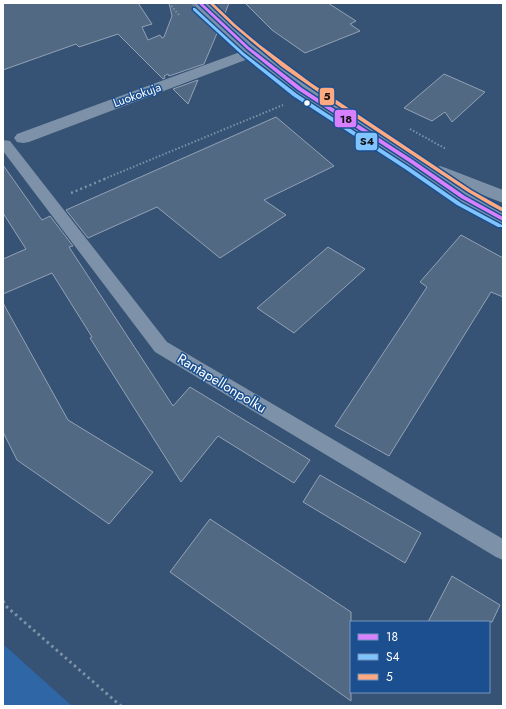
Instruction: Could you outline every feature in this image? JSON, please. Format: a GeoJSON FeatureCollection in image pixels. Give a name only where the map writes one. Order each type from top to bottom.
{"type":"FeatureCollection","features":[{"type":"Feature","properties":{"kind":"street"},"geometry":{"type":"LineString","coordinates":[[200,3],[222,27],[251,53],[352,125],[412,162],[470,202],[503,219]]}},
{"type":"Feature","properties":{"kind":"street","name":"Luokokuja"},"geometry":{"type":"LineString","coordinates":[[23,138],[251,53]]}},
{"type":"Feature","properties":{"kind":"street"},"geometry":{"type":"LineString","coordinates":[[412,162],[484,188],[503,197]]}},
{"type":"Feature","properties":{"kind":"lane","name":"Rantapellonpolku"},"geometry":{"type":"LineString","coordinates":[[6,144],[161,348],[503,550]]}},
{"type":"Feature","properties":{"kind":"path"},"geometry":{"type":"LineString","coordinates":[[49,202],[285,104]]}},
{"type":"Feature","properties":{"kind":"path"},"geometry":{"type":"LineString","coordinates":[[405,127],[447,149]]}},
{"type":"Feature","properties":{"kind":"path"},"geometry":{"type":"LineString","coordinates":[[3,601],[7,607],[121,706]]}},
{"type":"Feature","properties":{"kind":"shaded area"},"geometry":{"type":"Polygon","coordinates":[[[3,644],[72,706],[3,706],[3,644]]]}},
{"type":"Feature","properties":{"kind":"building"},"geometry":{"type":"Polygon","coordinates":[[[3,3],[138,3],[152,24],[142,27],[148,40],[160,35],[162,38],[164,37],[172,16],[169,3],[192,3],[200,15],[218,31],[204,64],[169,76],[168,74],[164,76],[165,78],[163,79],[118,34],[79,47],[76,44],[3,70],[3,3]]]}},
{"type":"Feature","properties":{"kind":"building"},"geometry":{"type":"Polygon","coordinates":[[[210,3],[229,3],[224,16],[210,3]]]}},
{"type":"Feature","properties":{"kind":"building"},"geometry":{"type":"Polygon","coordinates":[[[245,3],[328,3],[356,21],[350,24],[360,31],[305,53],[272,30],[245,3]]]}},
{"type":"Feature","properties":{"kind":"building"},"geometry":{"type":"Polygon","coordinates":[[[444,74],[485,92],[452,122],[445,112],[432,121],[404,108],[444,74]]]}},
{"type":"Feature","properties":{"kind":"building"},"geometry":{"type":"Polygon","coordinates":[[[198,80],[188,104],[173,89],[198,80]]]}},
{"type":"Feature","properties":{"kind":"building"},"geometry":{"type":"Polygon","coordinates":[[[276,117],[334,166],[264,200],[286,215],[220,258],[157,207],[88,238],[66,210],[276,117]]]}},
{"type":"Feature","properties":{"kind":"building"},"geometry":{"type":"Polygon","coordinates":[[[3,165],[42,220],[50,216],[73,246],[69,247],[173,406],[190,387],[310,460],[294,483],[218,436],[181,482],[90,338],[92,337],[52,273],[3,294],[3,259],[26,249],[3,213],[3,165]]]}},
{"type":"Feature","properties":{"kind":"building"},"geometry":{"type":"Polygon","coordinates":[[[461,235],[503,258],[503,297],[491,292],[389,456],[335,426],[427,287],[420,282],[461,235]]]}},
{"type":"Feature","properties":{"kind":"building"},"geometry":{"type":"Polygon","coordinates":[[[328,247],[365,269],[294,333],[257,308],[328,247]]]}},
{"type":"Feature","properties":{"kind":"building"},"geometry":{"type":"Polygon","coordinates":[[[3,303],[68,420],[153,472],[109,524],[17,460],[3,432],[3,303]]]}},
{"type":"Feature","properties":{"kind":"building"},"geometry":{"type":"Polygon","coordinates":[[[320,475],[421,533],[405,563],[303,502],[320,475]]]}},
{"type":"Feature","properties":{"kind":"building"},"geometry":{"type":"Polygon","coordinates":[[[210,519],[351,612],[351,701],[170,572],[210,519]]]}},
{"type":"Feature","properties":{"kind":"building"},"geometry":{"type":"Polygon","coordinates":[[[452,576],[500,605],[492,622],[429,621],[452,576]]]}},
{"type":"Feature","properties":{"kind":"transit line","name":"18"},"geometry":{"type":"LineString","coordinates":[[200,3],[248,48],[300,89],[411,161],[463,197],[503,219]]}},
{"type":"Feature","properties":{"kind":"transit line","name":"5"},"geometry":{"type":"LineString","coordinates":[[211,3],[259,46],[309,84],[469,191],[503,210]]}},
{"type":"Feature","properties":{"kind":"transit line","name":"S4"},"geometry":{"type":"LineString","coordinates":[[194,9],[243,54],[295,95],[459,204],[500,226]]}}]}
